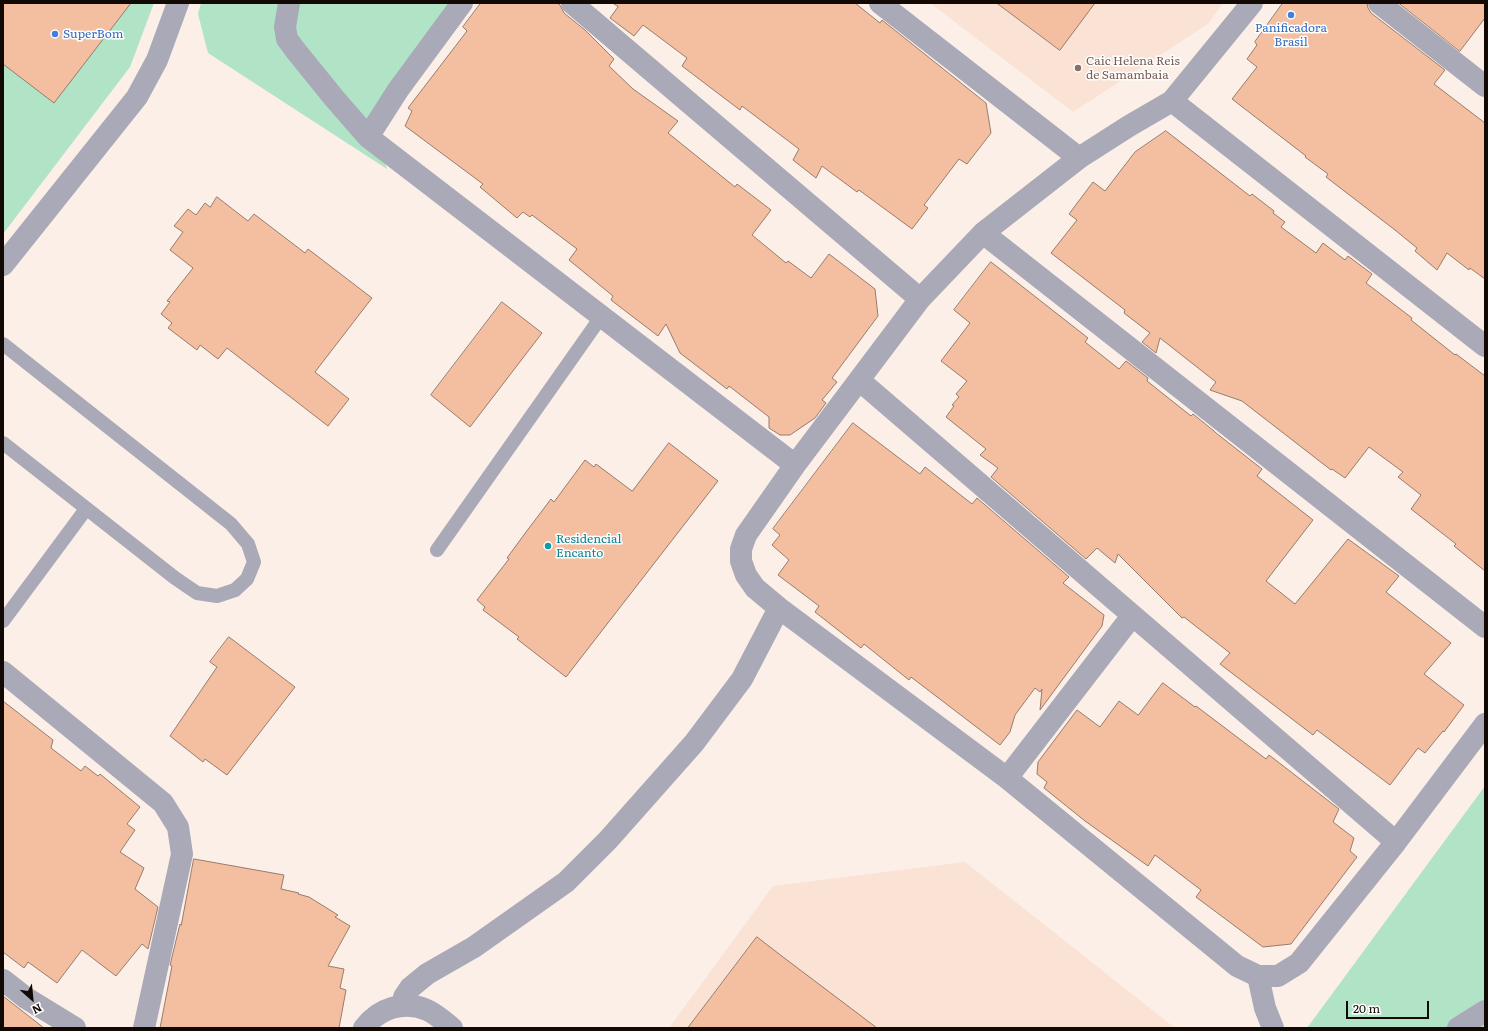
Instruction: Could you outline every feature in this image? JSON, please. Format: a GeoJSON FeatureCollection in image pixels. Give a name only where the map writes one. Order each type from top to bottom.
{"type":"FeatureCollection","features":[{"type":"Feature","properties":{"kind":"street"},"geometry":{"type":"LineString","coordinates":[[3,265],[137,98],[157,60],[178,3]]}},
{"type":"Feature","properties":{"kind":"street"},"geometry":{"type":"LineString","coordinates":[[289,3],[285,27],[288,39],[334,98],[368,137],[795,465]]}},
{"type":"Feature","properties":{"kind":"street"},"geometry":{"type":"LineString","coordinates":[[368,137],[398,90],[462,3]]}},
{"type":"Feature","properties":{"kind":"street"},"geometry":{"type":"LineString","coordinates":[[572,3],[920,299]]}},
{"type":"Feature","properties":{"kind":"street"},"geometry":{"type":"LineString","coordinates":[[880,3],[1079,158]]}},
{"type":"Feature","properties":{"kind":"street"},"geometry":{"type":"LineString","coordinates":[[1252,3],[1172,101],[1106,140],[1079,158],[983,233],[920,299],[795,465],[746,535],[741,549],[741,561],[746,575],[755,588],[779,608],[1007,778],[1238,966],[1258,976],[1278,976],[1299,963],[1396,842],[1485,724]]}},
{"type":"Feature","properties":{"kind":"street"},"geometry":{"type":"LineString","coordinates":[[1379,3],[1485,86]]}},
{"type":"Feature","properties":{"kind":"street"},"geometry":{"type":"LineString","coordinates":[[1172,101],[1485,346]]}},
{"type":"Feature","properties":{"kind":"street"},"geometry":{"type":"LineString","coordinates":[[983,233],[1485,627]]}},
{"type":"Feature","properties":{"kind":"street"},"geometry":{"type":"LineString","coordinates":[[859,380],[1396,842]]}},
{"type":"Feature","properties":{"kind":"street"},"geometry":{"type":"LineString","coordinates":[[403,1005],[404,997],[410,988],[427,974],[474,947],[566,882],[608,840],[694,743],[742,679],[779,608]]}},
{"type":"Feature","properties":{"kind":"street"},"geometry":{"type":"LineString","coordinates":[[1007,778],[1132,616]]}},
{"type":"Feature","properties":{"kind":"street"},"geometry":{"type":"LineString","coordinates":[[3,672],[163,803],[178,827],[182,854],[144,1028]]}},
{"type":"Feature","properties":{"kind":"street"},"geometry":{"type":"LineString","coordinates":[[1258,976],[1265,1008],[1273,1028]]}},
{"type":"Feature","properties":{"kind":"street"},"geometry":{"type":"LineString","coordinates":[[3,980],[26,998],[75,1028]]}},
{"type":"Feature","properties":{"kind":"street"},"geometry":{"type":"LineString","coordinates":[[364,1028],[369,1022],[386,1010],[403,1005],[427,1010],[452,1028]]}},
{"type":"Feature","properties":{"kind":"street"},"geometry":{"type":"LineString","coordinates":[[1458,1028],[1485,1011]]}},
{"type":"Feature","properties":{"kind":"lane"},"geometry":{"type":"LineString","coordinates":[[437,550],[602,317]]}},
{"type":"Feature","properties":{"kind":"lane"},"geometry":{"type":"LineString","coordinates":[[3,344],[231,524],[248,544],[254,562],[247,579],[235,590],[217,596],[197,593],[175,578],[3,443]]}},
{"type":"Feature","properties":{"kind":"lane"},"geometry":{"type":"LineString","coordinates":[[3,621],[86,509]]}},
{"type":"Feature","properties":{"kind":"shaded area","name":"Caic Helena Reis de Samambaia"},"geometry":{"type":"Polygon","coordinates":[[[930,3],[1223,3],[1208,24],[1073,112],[930,3]]]}},
{"type":"Feature","properties":{"kind":"shaded area"},"geometry":{"type":"Polygon","coordinates":[[[965,862],[1175,1028],[669,1028],[773,886],[965,862]]]}},
{"type":"Feature","properties":{"kind":"green space"},"geometry":{"type":"Polygon","coordinates":[[[3,3],[154,3],[130,67],[3,234],[3,3]]]}},
{"type":"Feature","properties":{"kind":"green space"},"geometry":{"type":"Polygon","coordinates":[[[201,3],[457,3],[371,116],[387,169],[208,53],[198,14],[201,3]]]}},
{"type":"Feature","properties":{"kind":"green space"},"geometry":{"type":"Polygon","coordinates":[[[1485,786],[1485,1028],[1307,1028],[1485,786]]]}},
{"type":"Feature","properties":{"kind":"building","name":"SuperBom"},"geometry":{"type":"Polygon","coordinates":[[[3,3],[131,3],[54,103],[3,64],[3,3]]]}},
{"type":"Feature","properties":{"kind":"building"},"geometry":{"type":"Polygon","coordinates":[[[481,3],[557,3],[560,5],[564,13],[585,30],[614,59],[609,66],[633,89],[678,121],[668,133],[735,187],[737,184],[771,210],[752,235],[786,263],[788,261],[811,278],[829,254],[875,289],[878,316],[832,378],[837,382],[822,400],[826,403],[815,418],[790,435],[780,435],[769,428],[769,417],[729,386],[727,389],[680,353],[666,324],[658,336],[611,300],[613,296],[569,260],[577,249],[532,215],[530,217],[523,212],[517,218],[480,187],[483,184],[405,126],[412,111],[408,108],[467,31],[463,27],[481,3]]]}},
{"type":"Feature","properties":{"kind":"building"},"geometry":{"type":"Polygon","coordinates":[[[613,3],[855,3],[880,23],[882,20],[986,103],[991,133],[967,164],[959,159],[924,205],[928,208],[912,229],[859,190],[857,192],[822,166],[816,178],[793,160],[799,149],[742,106],[740,110],[682,66],[687,58],[643,25],[634,36],[610,18],[618,7],[613,3]]]}},
{"type":"Feature","properties":{"kind":"building"},"geometry":{"type":"Polygon","coordinates":[[[997,3],[1095,3],[1060,50],[997,3]]]}},
{"type":"Feature","properties":{"kind":"building"},"geometry":{"type":"Polygon","coordinates":[[[1283,3],[1367,3],[1371,13],[1445,70],[1434,84],[1485,123],[1485,279],[1470,268],[1469,270],[1447,253],[1437,270],[1415,251],[1417,248],[1326,177],[1328,174],[1305,157],[1306,156],[1232,99],[1257,67],[1247,59],[1257,45],[1255,42],[1283,3]]]}},
{"type":"Feature","properties":{"kind":"building"},"geometry":{"type":"Polygon","coordinates":[[[1399,3],[1485,3],[1485,18],[1460,51],[1399,3]]]}},
{"type":"Feature","properties":{"kind":"building"},"geometry":{"type":"Polygon","coordinates":[[[1166,131],[1250,196],[1252,194],[1274,211],[1273,213],[1285,222],[1281,227],[1316,253],[1323,243],[1345,260],[1348,256],[1372,274],[1366,283],[1412,318],[1411,320],[1455,355],[1456,354],[1485,376],[1485,571],[1454,546],[1456,544],[1411,509],[1421,495],[1398,477],[1403,472],[1369,447],[1345,478],[1332,469],[1331,470],[1242,401],[1210,390],[1216,382],[1160,338],[1156,353],[1142,342],[1150,333],[1124,313],[1125,310],[1051,253],[1077,220],[1069,214],[1093,182],[1105,191],[1135,152],[1166,131]]]}},
{"type":"Feature","properties":{"kind":"building"},"geometry":{"type":"Polygon","coordinates":[[[217,197],[248,221],[254,214],[305,253],[308,249],[372,298],[315,372],[349,399],[328,426],[227,348],[218,359],[200,345],[197,350],[168,328],[172,323],[161,314],[170,302],[167,301],[193,268],[170,250],[183,232],[174,226],[188,209],[196,215],[205,203],[210,207],[217,197]]]}},
{"type":"Feature","properties":{"kind":"building"},"geometry":{"type":"Polygon","coordinates":[[[991,262],[1088,338],[1085,342],[1119,369],[1126,361],[1148,378],[1147,381],[1191,416],[1193,414],[1262,469],[1257,476],[1313,520],[1266,581],[1295,604],[1348,539],[1399,576],[1386,592],[1451,643],[1424,674],[1464,705],[1444,732],[1443,731],[1425,753],[1418,748],[1390,785],[1317,730],[1313,735],[1220,664],[1230,653],[1184,617],[1182,618],[1118,554],[1115,563],[1097,548],[1086,559],[991,477],[998,468],[980,455],[986,449],[946,417],[954,406],[952,405],[959,397],[956,394],[967,381],[941,361],[970,323],[954,310],[991,262]]]}},
{"type":"Feature","properties":{"kind":"building"},"geometry":{"type":"Polygon","coordinates":[[[502,302],[542,333],[470,427],[431,395],[502,302]]]}},
{"type":"Feature","properties":{"kind":"building"},"geometry":{"type":"Polygon","coordinates":[[[853,423],[920,474],[925,467],[972,504],[977,498],[1069,577],[1063,583],[1104,615],[1102,626],[1040,710],[1042,689],[1040,692],[1035,688],[1015,715],[1010,732],[1000,745],[911,677],[909,680],[864,644],[861,648],[815,612],[819,606],[778,575],[789,560],[772,545],[780,535],[773,529],[853,423]]]}},
{"type":"Feature","properties":{"kind":"building"},"geometry":{"type":"Polygon","coordinates":[[[669,443],[718,481],[566,677],[517,639],[519,637],[483,610],[485,607],[477,600],[509,559],[507,558],[551,499],[554,502],[585,460],[594,467],[596,464],[632,491],[669,443]]]}},
{"type":"Feature","properties":{"kind":"building"},"geometry":{"type":"Polygon","coordinates":[[[229,637],[295,687],[227,775],[205,759],[203,762],[170,736],[217,667],[210,662],[229,637]]]}},
{"type":"Feature","properties":{"kind":"building"},"geometry":{"type":"Polygon","coordinates":[[[1163,683],[1266,759],[1269,755],[1339,809],[1333,822],[1354,838],[1350,851],[1357,857],[1291,944],[1263,947],[1196,897],[1201,890],[1155,855],[1148,866],[1085,821],[1044,788],[1047,782],[1037,774],[1038,762],[1077,710],[1100,727],[1119,701],[1138,715],[1163,683]]]}},
{"type":"Feature","properties":{"kind":"building"},"geometry":{"type":"Polygon","coordinates":[[[3,701],[53,740],[51,748],[81,771],[85,766],[98,776],[100,774],[140,807],[127,824],[135,830],[120,852],[144,868],[135,889],[158,907],[148,949],[142,944],[116,976],[82,950],[57,983],[28,962],[24,968],[3,952],[3,701]]]}},
{"type":"Feature","properties":{"kind":"building"},"geometry":{"type":"Polygon","coordinates":[[[194,859],[284,875],[281,889],[309,897],[338,915],[335,917],[350,926],[328,966],[344,969],[340,988],[346,990],[339,1028],[160,1028],[172,966],[170,965],[180,924],[181,925],[194,859]]]}},
{"type":"Feature","properties":{"kind":"building"},"geometry":{"type":"Polygon","coordinates":[[[757,937],[783,957],[877,1028],[688,1028],[757,937]]]}},
{"type":"Feature","properties":{"kind":"building"},"geometry":{"type":"Polygon","coordinates":[[[3,996],[44,1028],[3,1028],[3,996]]]}},
{"type":"Feature","properties":{"kind":"place","name":"Panificadora Brasil"},"geometry":{"type":"Point","coordinates":[1291,15]}},
{"type":"Feature","properties":{"kind":"place","name":"SuperBom"},"geometry":{"type":"Point","coordinates":[55,34]}},
{"type":"Feature","properties":{"kind":"place","name":"Caic Helena Reis de Samambaia"},"geometry":{"type":"Point","coordinates":[1078,68]}},
{"type":"Feature","properties":{"kind":"place","name":"Residencial Encanto"},"geometry":{"type":"Point","coordinates":[548,546]}}]}
